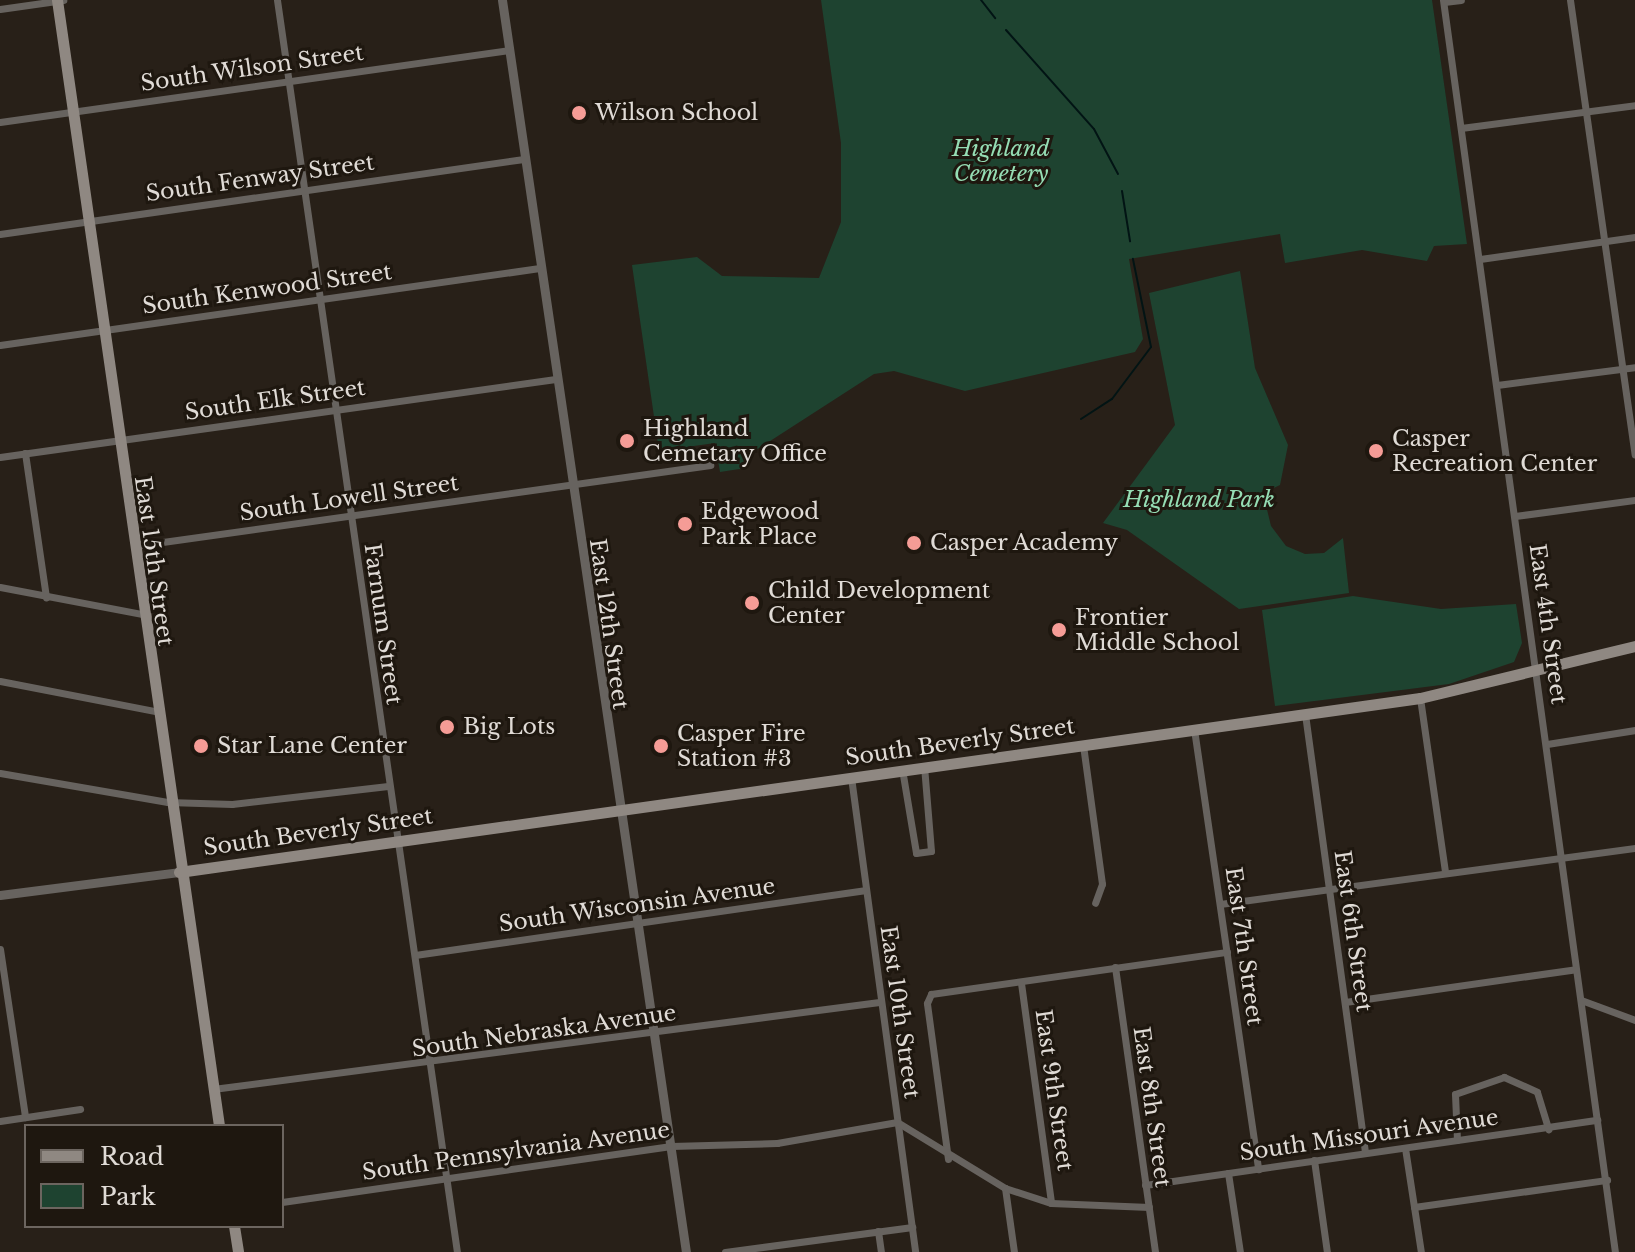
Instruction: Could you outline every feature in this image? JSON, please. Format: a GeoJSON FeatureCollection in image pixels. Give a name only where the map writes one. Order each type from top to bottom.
{"type":"FeatureCollection","features":[{"type":"Feature","properties":{"kind":"main road","name":"East 15th Street"},"geometry":{"type":"LineString","coordinates":[[59,0],[155,711],[219,1124]]}},
{"type":"Feature","properties":{"kind":"main road","name":"South Beverly Street"},"geometry":{"type":"LineString","coordinates":[[179,872],[1420,698],[1498,684],[1535,668],[1635,646]]}},
{"type":"Feature","properties":{"kind":"main road"},"geometry":{"type":"LineString","coordinates":[[234,1228],[238,1252]]}},
{"type":"Feature","properties":{"kind":"street"},"geometry":{"type":"LineString","coordinates":[[0,9],[59,0]]}},
{"type":"Feature","properties":{"kind":"street","name":"Farnum Street"},"geometry":{"type":"LineString","coordinates":[[277,0],[457,1252]]}},
{"type":"Feature","properties":{"kind":"street","name":"East 12th Street"},"geometry":{"type":"LineString","coordinates":[[502,0],[686,1252]]}},
{"type":"Feature","properties":{"kind":"street"},"geometry":{"type":"LineString","coordinates":[[1443,1],[1461,0]]}},
{"type":"Feature","properties":{"kind":"street"},"geometry":{"type":"LineString","coordinates":[[1570,0],[1635,454]]}},
{"type":"Feature","properties":{"kind":"street","name":"East 4th Street"},"geometry":{"type":"LineString","coordinates":[[1443,1],[1615,1252]]}},
{"type":"Feature","properties":{"kind":"street","name":"South Wilson Street"},"geometry":{"type":"LineString","coordinates":[[0,122],[510,50]]}},
{"type":"Feature","properties":{"kind":"street"},"geometry":{"type":"LineString","coordinates":[[1461,128],[1635,105]]}},
{"type":"Feature","properties":{"kind":"street","name":"South Fenway Street"},"geometry":{"type":"LineString","coordinates":[[0,234],[524,159]]}},
{"type":"Feature","properties":{"kind":"street"},"geometry":{"type":"LineString","coordinates":[[1480,259],[1635,237]]}},
{"type":"Feature","properties":{"kind":"street","name":"South Kenwood Street"},"geometry":{"type":"LineString","coordinates":[[0,345],[540,268]]}},
{"type":"Feature","properties":{"kind":"street"},"geometry":{"type":"LineString","coordinates":[[1497,385],[1635,367]]}},
{"type":"Feature","properties":{"kind":"street","name":"South Elk Street"},"geometry":{"type":"LineString","coordinates":[[0,457],[556,379]]}},
{"type":"Feature","properties":{"kind":"street"},"geometry":{"type":"LineString","coordinates":[[25,453],[46,597]]}},
{"type":"Feature","properties":{"kind":"street","name":"South Lowell Street"},"geometry":{"type":"LineString","coordinates":[[132,547],[710,465]]}},
{"type":"Feature","properties":{"kind":"street"},"geometry":{"type":"LineString","coordinates":[[1515,516],[1635,500]]}},
{"type":"Feature","properties":{"kind":"street"},"geometry":{"type":"LineString","coordinates":[[0,587],[142,614]]}},
{"type":"Feature","properties":{"kind":"street"},"geometry":{"type":"LineString","coordinates":[[0,681],[155,711]]}},
{"type":"Feature","properties":{"kind":"street"},"geometry":{"type":"LineString","coordinates":[[1420,698],[1445,872]]}},
{"type":"Feature","properties":{"kind":"street","name":"East 6th Street"},"geometry":{"type":"LineString","coordinates":[[1305,714],[1365,1152]]}},
{"type":"Feature","properties":{"kind":"street","name":"East 7th Street"},"geometry":{"type":"LineString","coordinates":[[1194,729],[1258,1169]]}},
{"type":"Feature","properties":{"kind":"street"},"geometry":{"type":"LineString","coordinates":[[1547,744],[1635,730]]}},
{"type":"Feature","properties":{"kind":"street"},"geometry":{"type":"LineString","coordinates":[[1083,745],[1102,884],[1095,903]]}},
{"type":"Feature","properties":{"kind":"street"},"geometry":{"type":"LineString","coordinates":[[902,769],[916,853],[931,851],[923,766]]}},
{"type":"Feature","properties":{"kind":"street"},"geometry":{"type":"LineString","coordinates":[[0,773],[168,802],[232,804],[388,786]]}},
{"type":"Feature","properties":{"kind":"street","name":"East 10th Street"},"geometry":{"type":"LineString","coordinates":[[851,777],[915,1252]]}},
{"type":"Feature","properties":{"kind":"street"},"geometry":{"type":"LineString","coordinates":[[1220,904],[1635,848]]}},
{"type":"Feature","properties":{"kind":"street","name":"South Beverly Street"},"geometry":{"type":"LineString","coordinates":[[0,895],[179,872]]}},
{"type":"Feature","properties":{"kind":"street","name":"South Wisconsin Avenue"},"geometry":{"type":"LineString","coordinates":[[415,955],[864,890]]}},
{"type":"Feature","properties":{"kind":"street"},"geometry":{"type":"LineString","coordinates":[[0,949],[25,1117]]}},
{"type":"Feature","properties":{"kind":"street"},"geometry":{"type":"LineString","coordinates":[[948,1159],[927,1003],[931,994],[1227,952]]}},
{"type":"Feature","properties":{"kind":"street","name":"East 8th Street"},"geometry":{"type":"LineString","coordinates":[[1115,967],[1155,1252]]}},
{"type":"Feature","properties":{"kind":"street"},"geometry":{"type":"LineString","coordinates":[[1345,1002],[1576,969]]}},
{"type":"Feature","properties":{"kind":"street","name":"East 9th Street"},"geometry":{"type":"LineString","coordinates":[[1021,983],[1051,1203]]}},
{"type":"Feature","properties":{"kind":"street"},"geometry":{"type":"LineString","coordinates":[[1581,1000],[1635,1020]]}},
{"type":"Feature","properties":{"kind":"street","name":"South Nebraska Avenue"},"geometry":{"type":"LineString","coordinates":[[213,1089],[431,1066],[879,1002]]}},
{"type":"Feature","properties":{"kind":"street"},"geometry":{"type":"LineString","coordinates":[[1457,1140],[1455,1094],[1504,1077],[1537,1092],[1548,1129]]}},
{"type":"Feature","properties":{"kind":"street"},"geometry":{"type":"LineString","coordinates":[[0,1121],[80,1109]]}},
{"type":"Feature","properties":{"kind":"street","name":"South Missouri Avenue"},"geometry":{"type":"LineString","coordinates":[[1145,1185],[1597,1120]]}},
{"type":"Feature","properties":{"kind":"street"},"geometry":{"type":"LineString","coordinates":[[897,1122],[948,1159],[1005,1188],[1051,1203],[1149,1207]]}},
{"type":"Feature","properties":{"kind":"street","name":"South Pennsylvania Avenue"},"geometry":{"type":"LineString","coordinates":[[284,1202],[671,1146],[777,1143],[897,1122]]}},
{"type":"Feature","properties":{"kind":"street"},"geometry":{"type":"LineString","coordinates":[[1405,1148],[1421,1252]]}},
{"type":"Feature","properties":{"kind":"street"},"geometry":{"type":"LineString","coordinates":[[1314,1160],[1327,1252]]}},
{"type":"Feature","properties":{"kind":"street"},"geometry":{"type":"LineString","coordinates":[[1228,1173],[1240,1252]]}},
{"type":"Feature","properties":{"kind":"street"},"geometry":{"type":"LineString","coordinates":[[1414,1207],[1607,1180]]}},
{"type":"Feature","properties":{"kind":"street"},"geometry":{"type":"LineString","coordinates":[[1005,1188],[1014,1252]]}},
{"type":"Feature","properties":{"kind":"street"},"geometry":{"type":"LineString","coordinates":[[725,1252],[783,1248],[912,1227]]}},
{"type":"Feature","properties":{"kind":"street"},"geometry":{"type":"LineString","coordinates":[[878,1231],[881,1252]]}},
{"type":"Feature","properties":{"kind":"green space","name":"Highland Cemetery"},"geometry":{"type":"Polygon","coordinates":[[[821,0],[1432,0],[1467,244],[1434,246],[1427,261],[1362,250],[1285,263],[1280,234],[1129,259],[1143,339],[1135,352],[965,391],[894,371],[874,374],[756,450],[746,468],[720,472],[715,443],[659,451],[632,265],[697,257],[722,276],[819,278],[841,222],[841,143],[821,0]]]}},
{"type":"Feature","properties":{"kind":"green space","name":"Highland Park"},"geometry":{"type":"Polygon","coordinates":[[[1240,271],[1255,368],[1288,445],[1280,485],[1263,493],[1271,526],[1286,546],[1305,554],[1324,553],[1343,538],[1349,593],[1239,609],[1127,530],[1103,523],[1175,425],[1149,293],[1240,271]]]}},
{"type":"Feature","properties":{"kind":"green space"},"geometry":{"type":"Polygon","coordinates":[[[1353,596],[1441,609],[1516,604],[1522,643],[1514,662],[1449,684],[1275,706],[1262,610],[1353,596]]]}},
{"type":"Feature","properties":{"kind":"waterway"},"geometry":{"type":"LineString","coordinates":[[981,0],[995,18]]}},
{"type":"Feature","properties":{"kind":"waterway"},"geometry":{"type":"LineString","coordinates":[[1006,30],[1094,129],[1118,174]]}},
{"type":"Feature","properties":{"kind":"waterway"},"geometry":{"type":"LineString","coordinates":[[1122,191],[1130,241]]}},
{"type":"Feature","properties":{"kind":"waterway"},"geometry":{"type":"LineString","coordinates":[[1081,419],[1112,399],[1151,347],[1133,259]]}},
{"type":"Feature","properties":{"kind":"place","name":"Wilson School"},"geometry":{"type":"Point","coordinates":[579,113]}},
{"type":"Feature","properties":{"kind":"place","name":"Highland Cemetary Office"},"geometry":{"type":"Point","coordinates":[627,441]}},
{"type":"Feature","properties":{"kind":"place","name":"Casper Recreation Center"},"geometry":{"type":"Point","coordinates":[1376,451]}},
{"type":"Feature","properties":{"kind":"place","name":"Edgewood Park Place"},"geometry":{"type":"Point","coordinates":[685,524]}},
{"type":"Feature","properties":{"kind":"place","name":"Casper Academy"},"geometry":{"type":"Point","coordinates":[914,543]}},
{"type":"Feature","properties":{"kind":"place","name":"Child Development Center"},"geometry":{"type":"Point","coordinates":[752,603]}},
{"type":"Feature","properties":{"kind":"place","name":"Frontier Middle School"},"geometry":{"type":"Point","coordinates":[1059,630]}},
{"type":"Feature","properties":{"kind":"place","name":"Big Lots"},"geometry":{"type":"Point","coordinates":[447,727]}},
{"type":"Feature","properties":{"kind":"place","name":"Star Lane Center"},"geometry":{"type":"Point","coordinates":[201,746]}},
{"type":"Feature","properties":{"kind":"place","name":"Casper Fire Station #3"},"geometry":{"type":"Point","coordinates":[661,746]}}]}
